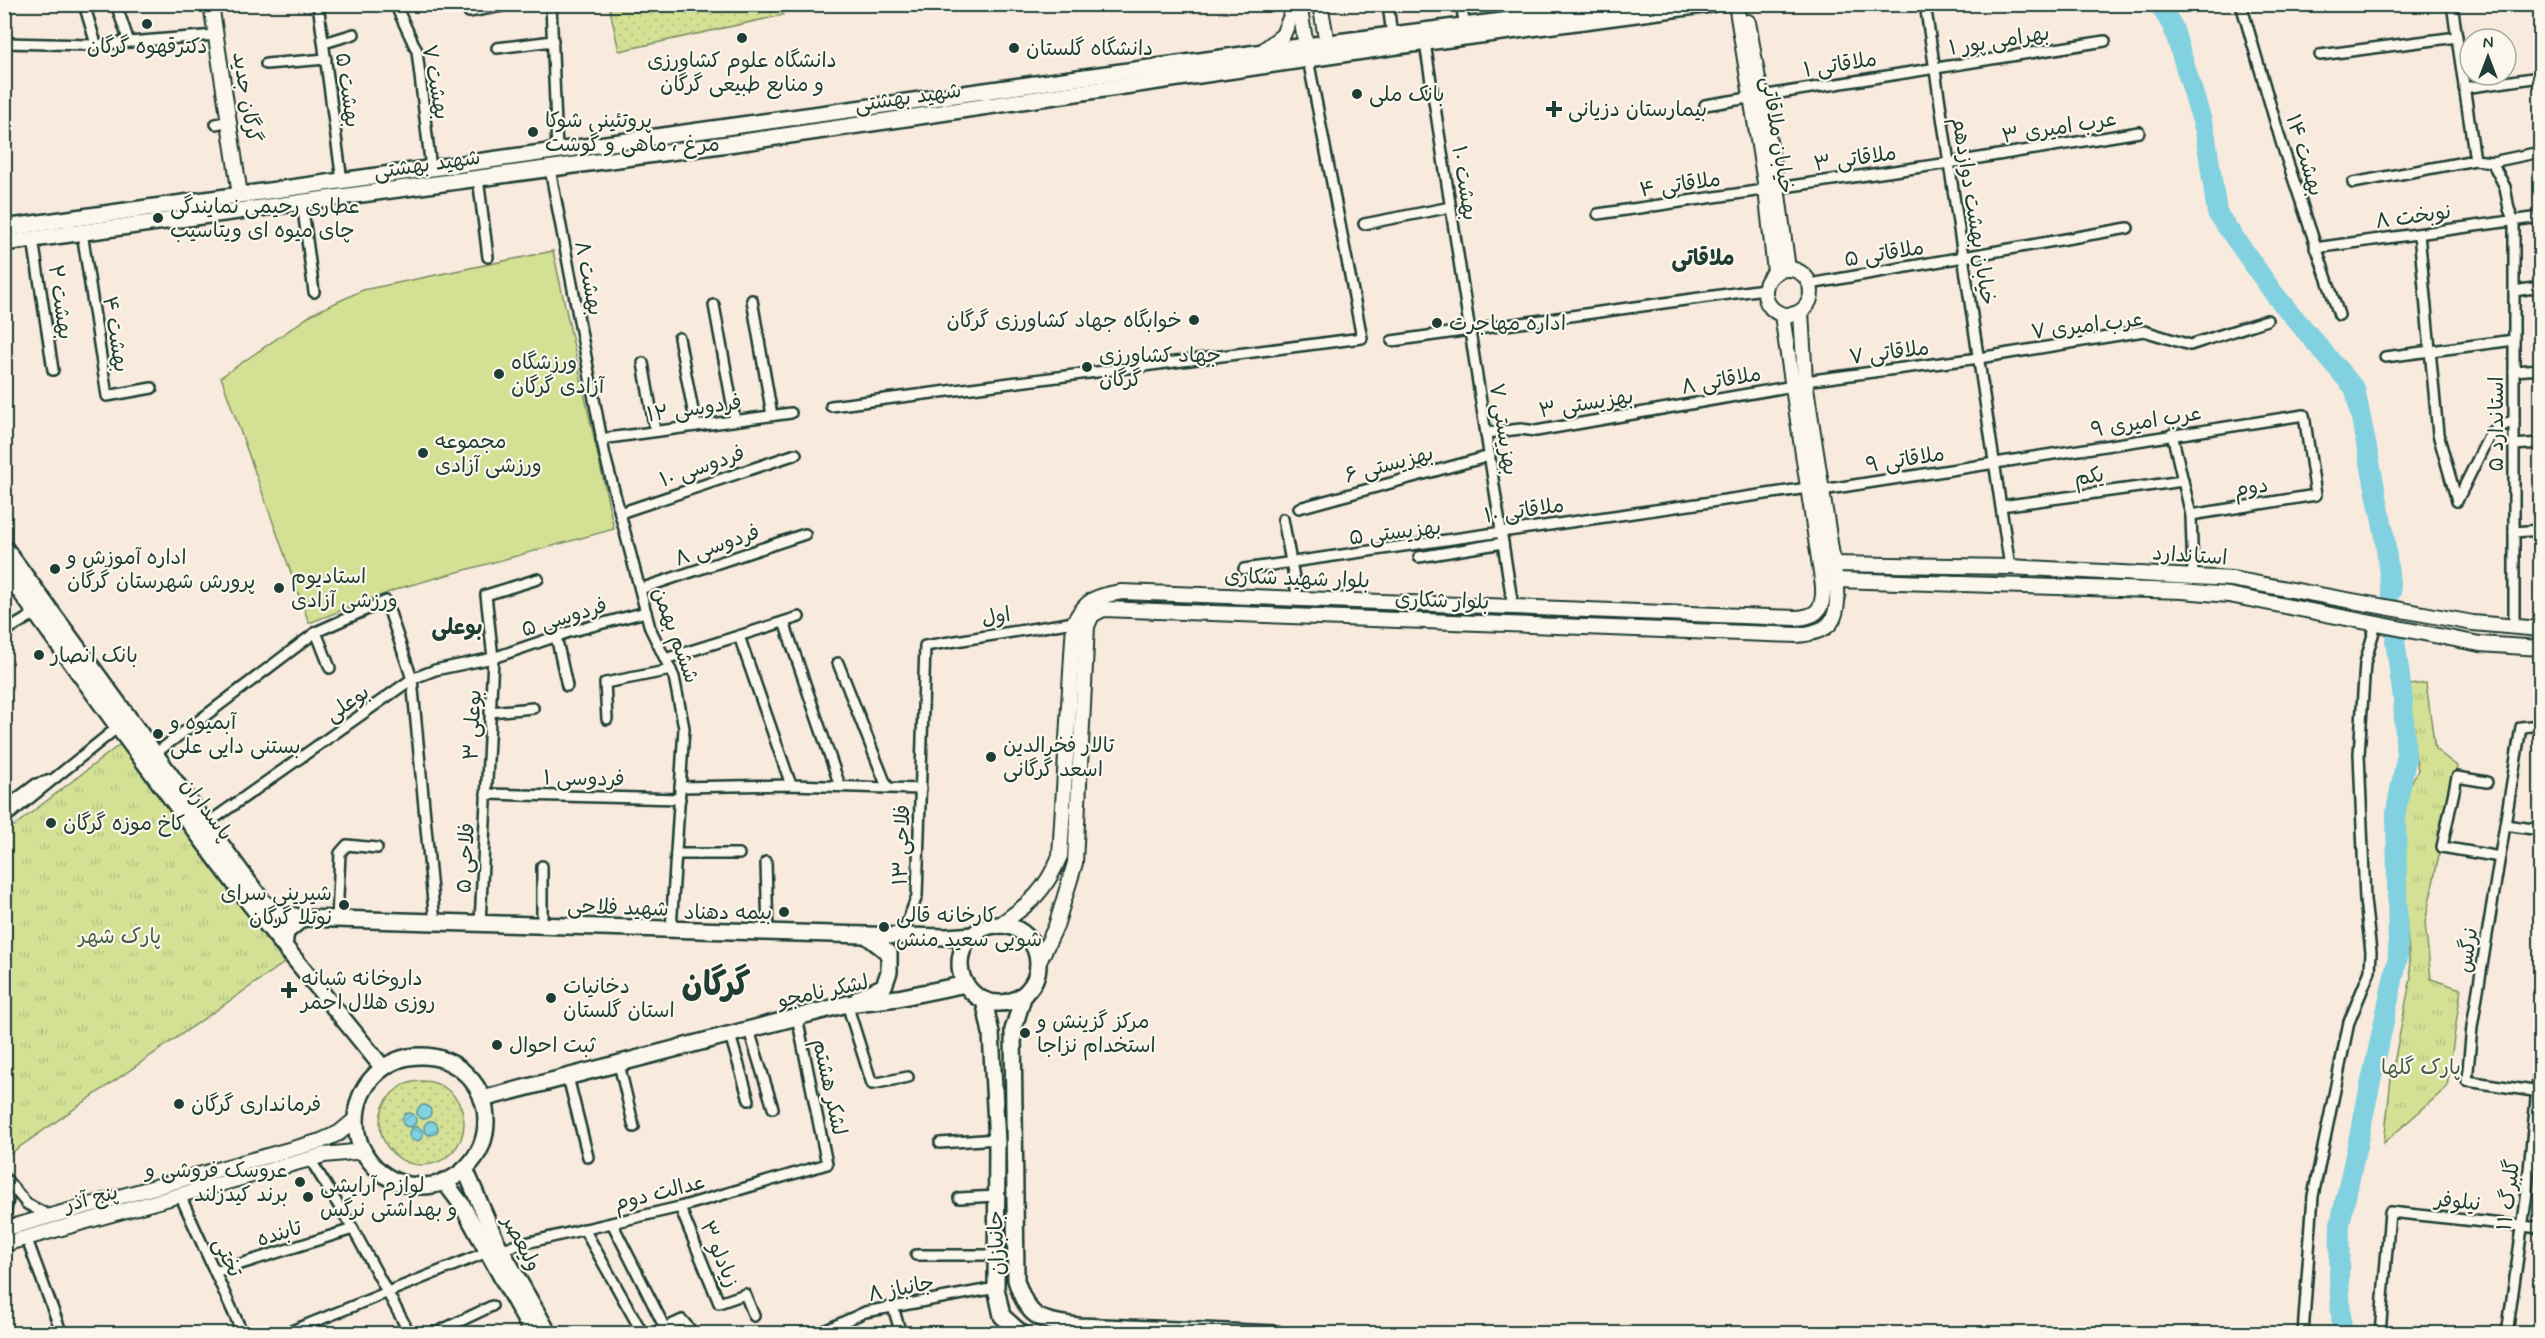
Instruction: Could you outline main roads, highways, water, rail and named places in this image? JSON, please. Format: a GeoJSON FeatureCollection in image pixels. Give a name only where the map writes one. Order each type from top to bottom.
{"type":"FeatureCollection","features":[{"type":"Feature","properties":{"kind":"main road","name":"گرگان جدید"},"geometry":{"type":"LineString","coordinates":[[211,4],[216,35],[223,123],[240,195]]}},
{"type":"Feature","properties":{"kind":"main road"},"geometry":{"type":"LineString","coordinates":[[1298,4],[1307,52]]}},
{"type":"Feature","properties":{"kind":"main road"},"geometry":{"type":"LineString","coordinates":[[1260,53],[1282,35],[1298,4]]}},
{"type":"Feature","properties":{"kind":"main road"},"geometry":{"type":"LineString","coordinates":[[1320,4],[1328,50]]}},
{"type":"Feature","properties":{"kind":"main road","name":"شهید بهشتی"},"geometry":{"type":"LineString","coordinates":[[1328,50],[1392,36],[1553,10],[1635,4]]}},
{"type":"Feature","properties":{"kind":"main road","name":"شهید بهشتی"},"geometry":{"type":"LineString","coordinates":[[4,228],[302,202],[799,134],[1307,52],[1425,43],[1711,4]]}},
{"type":"Feature","properties":{"kind":"main road","name":"خیابان ملاقاتی"},"geometry":{"type":"LineString","coordinates":[[1736,4],[1756,95],[1772,188],[1782,270]]}},
{"type":"Feature","properties":{"kind":"main road","name":"خیابان ملاقاتی"},"geometry":{"type":"LineString","coordinates":[[1746,4],[1756,95]]}},
{"type":"Feature","properties":{"kind":"main road","name":"شهید بهشتی"},"geometry":{"type":"LineString","coordinates":[[4,243],[82,232],[240,195],[1260,53],[1307,52]]}},
{"type":"Feature","properties":{"kind":"main road"},"geometry":{"type":"LineString","coordinates":[[795,118],[799,134]]}},
{"type":"Feature","properties":{"kind":"main road"},"geometry":{"type":"LineString","coordinates":[[1782,270],[1801,273],[1810,284],[1810,297],[1801,312],[1782,315],[1768,306],[1764,296],[1768,278],[1782,270]]}},
{"type":"Feature","properties":{"kind":"main road","name":"بلوار شکاری"},"geometry":{"type":"LineString","coordinates":[[1799,383],[1801,312]]}},
{"type":"Feature","properties":{"kind":"main road","name":"بلوار شکاری"},"geometry":{"type":"LineString","coordinates":[[1782,315],[1799,383],[1815,489],[1821,572]]}},
{"type":"Feature","properties":{"kind":"main road","name":"بلوار شکاری"},"geometry":{"type":"LineString","coordinates":[[1038,964],[1056,926],[1075,863],[1086,638],[1087,626],[1092,615],[1102,609],[1121,608],[1797,635],[1814,633],[1828,626],[1837,614],[1836,580],[1815,489]]}},
{"type":"Feature","properties":{"kind":"main road","name":"پاسداران"},"geometry":{"type":"LineString","coordinates":[[4,547],[263,902]]}},
{"type":"Feature","properties":{"kind":"main road","name":"استاندارد"},"geometry":{"type":"LineString","coordinates":[[1833,564],[2010,567],[2193,575],[2232,579],[2473,623],[2541,629]]}},
{"type":"Feature","properties":{"kind":"main road"},"geometry":{"type":"LineString","coordinates":[[1859,564],[1859,581]]}},
{"type":"Feature","properties":{"kind":"main road","name":"پاسداران"},"geometry":{"type":"LineString","coordinates":[[4,569],[118,727],[284,946],[381,1065]]}},
{"type":"Feature","properties":{"kind":"main road","name":"بلوار شهید شکاری"},"geometry":{"type":"LineString","coordinates":[[998,926],[1033,901],[1050,881],[1060,856],[1074,622],[1083,606],[1099,595],[1122,592],[1809,617],[1817,613],[1824,599],[1821,572]]}},
{"type":"Feature","properties":{"kind":"main road","name":"استاندارد"},"geometry":{"type":"LineString","coordinates":[[1836,580],[2182,591],[2229,595],[2480,644],[2541,648]]}},
{"type":"Feature","properties":{"kind":"main road"},"geometry":{"type":"LineString","coordinates":[[1319,616],[1320,600]]}},
{"type":"Feature","properties":{"kind":"main road","name":"شهید فلاحی"},"geometry":{"type":"LineString","coordinates":[[263,902],[278,912],[303,918],[902,936],[975,935]]}},
{"type":"Feature","properties":{"kind":"main road"},"geometry":{"type":"LineString","coordinates":[[284,946],[286,932],[303,918]]}},
{"type":"Feature","properties":{"kind":"main road"},"geometry":{"type":"LineString","coordinates":[[998,926],[1010,927],[1025,935],[1036,951],[1038,964],[1035,980],[1024,994],[1007,1002],[984,1000],[971,991],[961,968],[965,946],[983,929],[998,926]]}},
{"type":"Feature","properties":{"kind":"main road"},"geometry":{"type":"LineString","coordinates":[[847,1004],[884,986],[889,972],[889,953],[866,935]]}},
{"type":"Feature","properties":{"kind":"main road","name":"لشکر نامجو"},"geometry":{"type":"LineString","coordinates":[[488,1098],[847,1004],[898,998],[966,984]]}},
{"type":"Feature","properties":{"kind":"main road","name":"جانبازان"},"geometry":{"type":"LineString","coordinates":[[1024,994],[1013,1030],[1016,1280],[1024,1304],[1034,1314],[1049,1322],[1078,1326],[1277,1334]]}},
{"type":"Feature","properties":{"kind":"main road","name":"جانبازان"},"geometry":{"type":"LineString","coordinates":[[984,1000],[991,1034],[997,1139],[996,1288],[1002,1316],[1019,1333]]}},
{"type":"Feature","properties":{"kind":"main road"},"geometry":{"type":"LineString","coordinates":[[414,1056],[446,1061],[456,1066],[488,1098],[483,1141],[476,1156],[465,1169],[444,1181],[423,1185],[393,1179],[376,1167],[364,1151],[357,1130],[356,1119],[360,1099],[381,1065],[414,1056]]}},
{"type":"Feature","properties":{"kind":"main road"},"geometry":{"type":"LineString","coordinates":[[994,1081],[1014,1081]]}},
{"type":"Feature","properties":{"kind":"main road","name":"پنج آذر"},"geometry":{"type":"LineString","coordinates":[[4,1229],[321,1141],[339,1133],[356,1119]]}},
{"type":"Feature","properties":{"kind":"main road","name":"پنج آذر"},"geometry":{"type":"LineString","coordinates":[[4,1244],[324,1155],[364,1151]]}},
{"type":"Feature","properties":{"kind":"main road","name":"ولیعصر"},"geometry":{"type":"LineString","coordinates":[[465,1169],[494,1250],[533,1334]]}},
{"type":"Feature","properties":{"kind":"main road","name":"ولیعصر"},"geometry":{"type":"LineString","coordinates":[[444,1181],[494,1250],[549,1334]]}},
{"type":"Feature","properties":{"kind":"water"},"geometry":{"type":"Polygon","coordinates":[[[421,1105],[427,1105],[431,1112],[427,1119],[421,1119],[417,1115],[417,1109],[421,1105]]]}},
{"type":"Feature","properties":{"kind":"water"},"geometry":{"type":"Polygon","coordinates":[[[406,1113],[412,1113],[416,1120],[412,1127],[406,1127],[402,1123],[402,1117],[406,1113]]]}},
{"type":"Feature","properties":{"kind":"water"},"geometry":{"type":"Polygon","coordinates":[[[428,1121],[434,1121],[438,1128],[434,1135],[428,1135],[424,1131],[424,1125],[428,1121]]]}},
{"type":"Feature","properties":{"kind":"water"},"geometry":{"type":"Polygon","coordinates":[[[413,1127],[419,1127],[423,1134],[419,1141],[413,1141],[409,1137],[409,1131],[413,1127]]]}},
{"type":"Feature","properties":{"kind":"waterway"},"geometry":{"type":"LineString","coordinates":[[2159,4],[2173,27],[2205,131],[2217,213],[2275,295],[2355,389],[2384,532],[2391,592]]}},
{"type":"Feature","properties":{"kind":"waterway"},"geometry":{"type":"LineString","coordinates":[[2342,1334],[2339,1278],[2340,1224],[2398,957],[2396,811],[2406,759],[2403,699],[2395,640]]}},
{"type":"Feature","properties":{"kind":"place","name":"دکترقهوه گرگان"},"geometry":{"type":"Point","coordinates":[147,24]}},
{"type":"Feature","properties":{"kind":"place","name":"دانشگاه علوم کشاورزی و منابع طبیعی گرگان"},"geometry":{"type":"Point","coordinates":[742,38]}},
{"type":"Feature","properties":{"kind":"place","name":"دانشگاه گلستان"},"geometry":{"type":"Point","coordinates":[1014,48]}},
{"type":"Feature","properties":{"kind":"place","name":"بانک ملی"},"geometry":{"type":"Point","coordinates":[1357,94]}},
{"type":"Feature","properties":{"kind":"place","name":"بیمارستان دزیانی"},"geometry":{"type":"Point","coordinates":[1554,109]}},
{"type":"Feature","properties":{"kind":"place","name":"پروتئینی شوکا مرغ‌ ، ماهی و گوشت"},"geometry":{"type":"Point","coordinates":[533,132]}},
{"type":"Feature","properties":{"kind":"place","name":"عطاری رحیمی نمایندگی چای میوه ای ویتاسیب"},"geometry":{"type":"Point","coordinates":[158,218]}},
{"type":"Feature","properties":{"kind":"place","name":"خوابگاه جهاد کشاورزی گرگان"},"geometry":{"type":"Point","coordinates":[1194,320]}},
{"type":"Feature","properties":{"kind":"place","name":"اداره مهاجرت"},"geometry":{"type":"Point","coordinates":[1437,323]}},
{"type":"Feature","properties":{"kind":"place","name":"جهاد کشاورزی گرگان"},"geometry":{"type":"Point","coordinates":[1087,367]}},
{"type":"Feature","properties":{"kind":"place","name":"ورزشگاه آزادی گرگان"},"geometry":{"type":"Point","coordinates":[499,374]}},
{"type":"Feature","properties":{"kind":"place","name":"مجموعه ورزشی آزادی"},"geometry":{"type":"Point","coordinates":[423,453]}},
{"type":"Feature","properties":{"kind":"place","name":"اداره آموزش و پرورش شهرستان گرگان"},"geometry":{"type":"Point","coordinates":[55,569]}},
{"type":"Feature","properties":{"kind":"place","name":"استادیوم ورزشی آزادی"},"geometry":{"type":"Point","coordinates":[279,588]}},
{"type":"Feature","properties":{"kind":"place","name":"بانک انصار"},"geometry":{"type":"Point","coordinates":[39,655]}},
{"type":"Feature","properties":{"kind":"place","name":"آبمیوه و بستنی دایی علی"},"geometry":{"type":"Point","coordinates":[158,734]}},
{"type":"Feature","properties":{"kind":"place","name":"تالار فخرالدین اسعد گرگانی"},"geometry":{"type":"Point","coordinates":[991,757]}},
{"type":"Feature","properties":{"kind":"place","name":"کاخ موزه گرگان"},"geometry":{"type":"Point","coordinates":[51,823]}},
{"type":"Feature","properties":{"kind":"place","name":"شیرینی سرای نوتلا گرگان"},"geometry":{"type":"Point","coordinates":[344,905]}},
{"type":"Feature","properties":{"kind":"place","name":"بیمه دهناد"},"geometry":{"type":"Point","coordinates":[784,912]}},
{"type":"Feature","properties":{"kind":"place","name":"کارخانه قالی شویی سعید منش"},"geometry":{"type":"Point","coordinates":[884,927]}},
{"type":"Feature","properties":{"kind":"place","name":"داروخانه شبانه روزی هلال احمر"},"geometry":{"type":"Point","coordinates":[289,990]}},
{"type":"Feature","properties":{"kind":"place","name":"دخانیات استان گلستان"},"geometry":{"type":"Point","coordinates":[551,998]}},
{"type":"Feature","properties":{"kind":"place","name":"مرکز گزینش و استخدام نزاجا"},"geometry":{"type":"Point","coordinates":[1025,1033]}},
{"type":"Feature","properties":{"kind":"place","name":"ثبت احوال"},"geometry":{"type":"Point","coordinates":[497,1045]}},
{"type":"Feature","properties":{"kind":"place","name":"فرمانداری گرگان"},"geometry":{"type":"Point","coordinates":[179,1104]}},
{"type":"Feature","properties":{"kind":"place","name":"عروسک فروشی و برند کیدزلند"},"geometry":{"type":"Point","coordinates":[300,1182]}},
{"type":"Feature","properties":{"kind":"place","name":"لوازم آرایشی و بهداشتی نرگس"},"geometry":{"type":"Point","coordinates":[308,1197]}},
{"type":"Feature","properties":{"kind":"district","name":"ملاقاتی"},"geometry":{"type":"Point","coordinates":[1703,257]}},
{"type":"Feature","properties":{"kind":"district","name":"بوعلی"},"geometry":{"type":"Point","coordinates":[457,626]}},
{"type":"Feature","properties":{"kind":"district","name":"گرگان"},"geometry":{"type":"Point","coordinates":[716,983]}},
{"type":"Feature","properties":{"kind":"park label","name":"پارک شهر"},"geometry":{"type":"Point","coordinates":[120,936]}},
{"type":"Feature","properties":{"kind":"park label","name":"پارک گلها"},"geometry":{"type":"Point","coordinates":[2421,1067]}}]}
